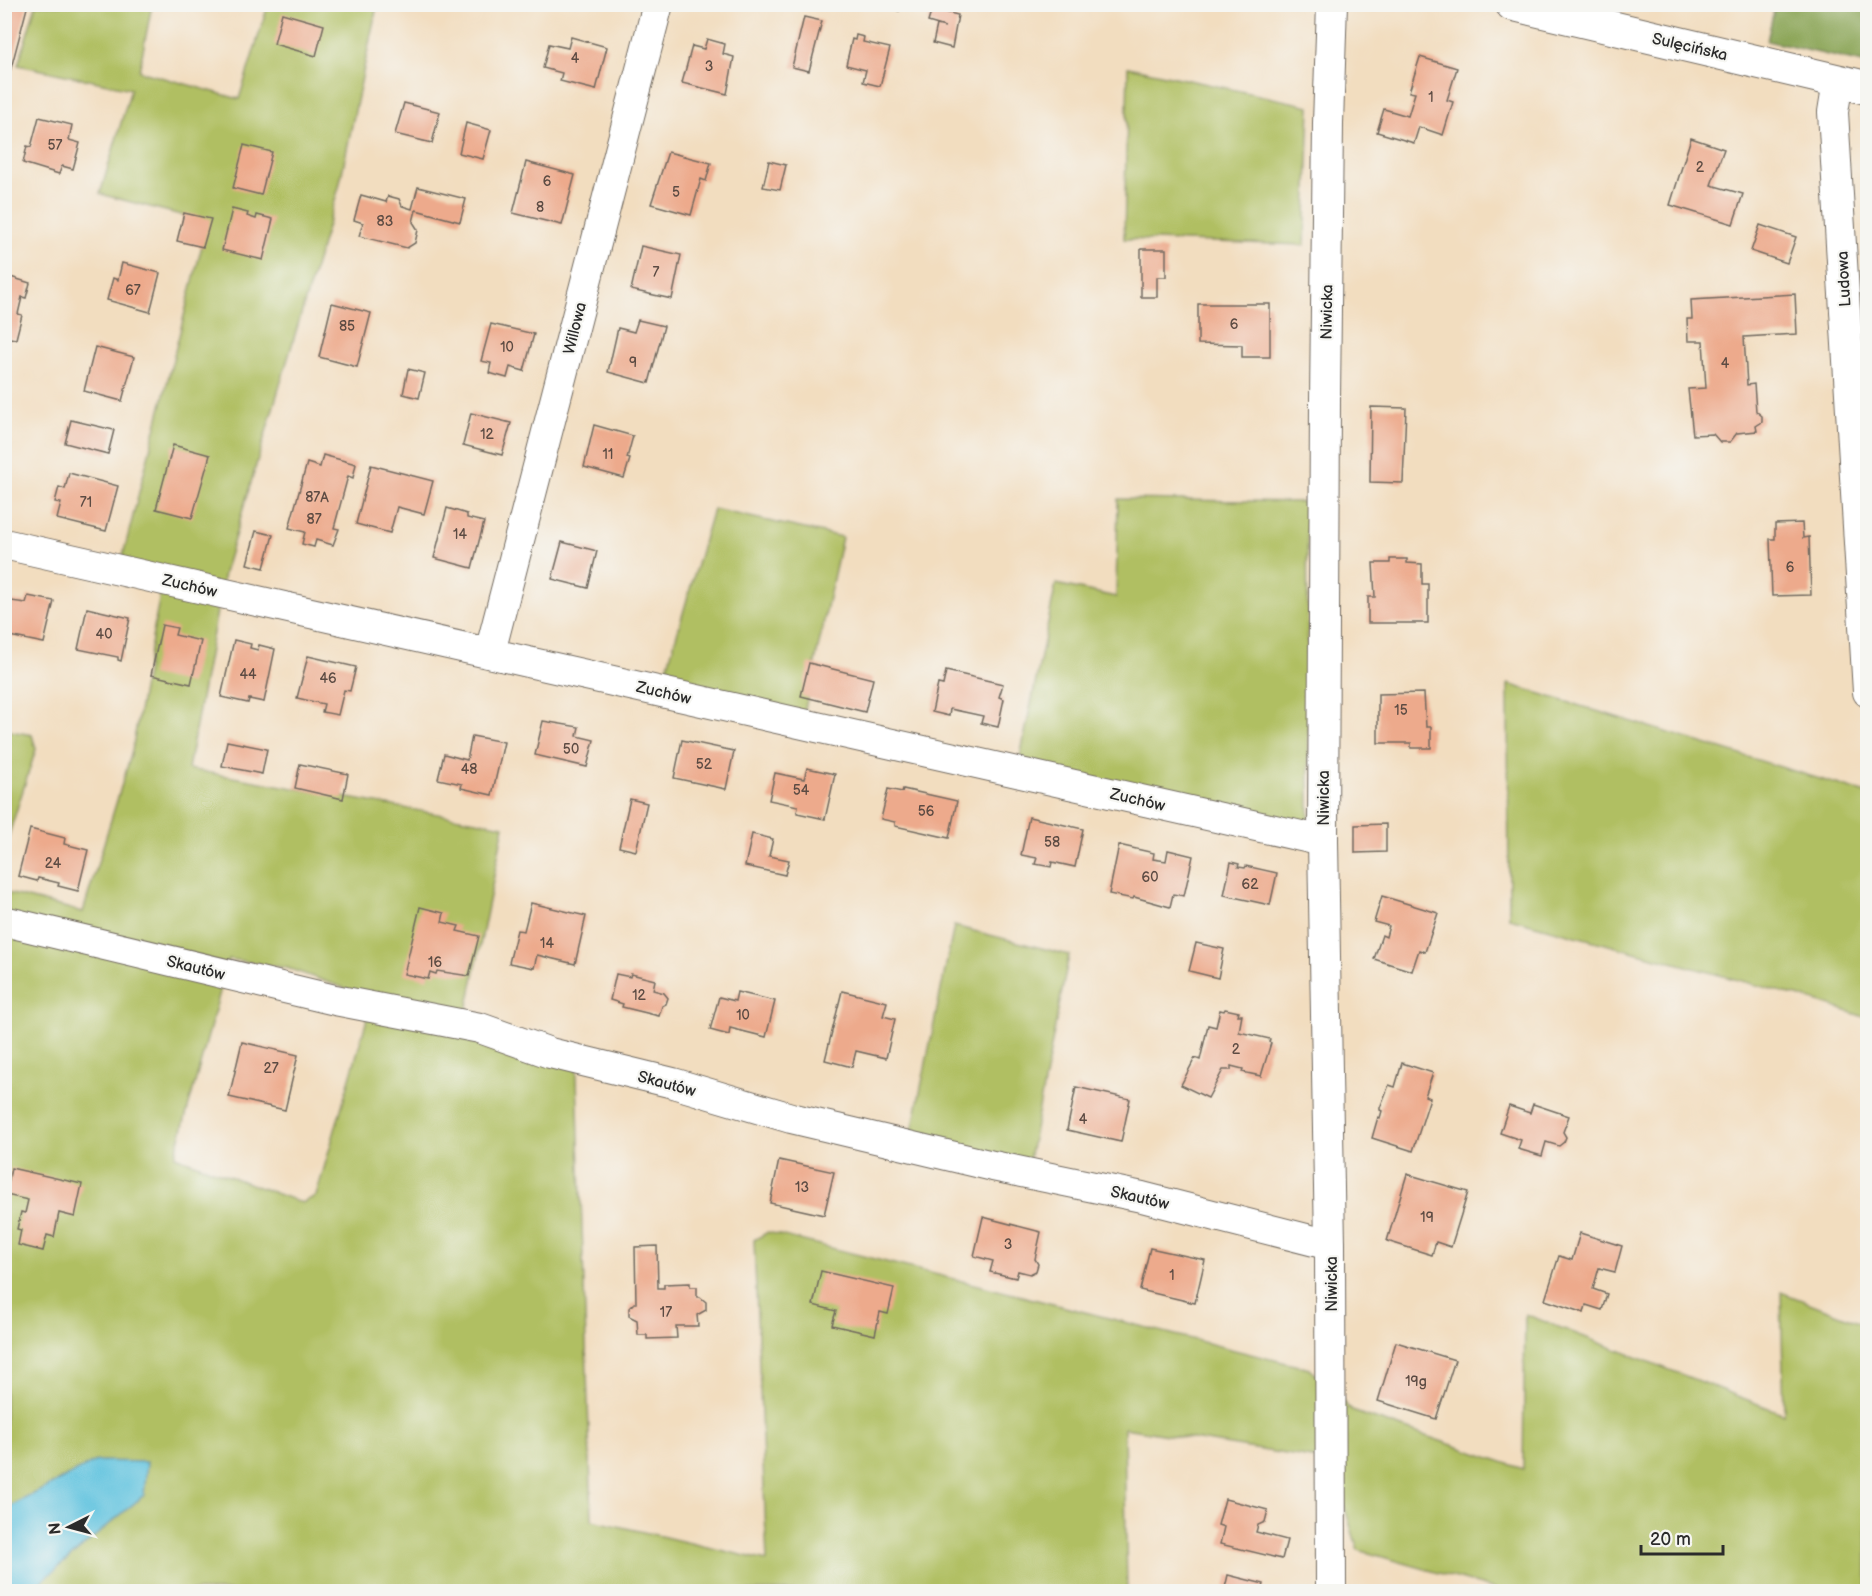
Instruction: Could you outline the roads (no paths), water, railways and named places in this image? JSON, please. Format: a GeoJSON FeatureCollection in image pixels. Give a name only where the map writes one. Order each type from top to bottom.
{"type":"FeatureCollection","features":[{"type":"Feature","properties":{"kind":"street","name":"Willowa"},"geometry":{"type":"LineString","coordinates":[[490,652],[658,4]]}},
{"type":"Feature","properties":{"kind":"street","name":"Niwicka"},"geometry":{"type":"LineString","coordinates":[[1331,1592],[1330,1245],[1323,842],[1325,400],[1328,123],[1332,4]]}},
{"type":"Feature","properties":{"kind":"street","name":"Sulęcińska"},"geometry":{"type":"LineString","coordinates":[[1512,4],[1853,84]]}},
{"type":"Feature","properties":{"kind":"street","name":"Ludowa"},"geometry":{"type":"LineString","coordinates":[[1853,84],[1833,112],[1868,692]]}},
{"type":"Feature","properties":{"kind":"street","name":"Zuchów"},"geometry":{"type":"LineString","coordinates":[[4,544],[1323,842]]}},
{"type":"Feature","properties":{"kind":"street","name":"Skautów"},"geometry":{"type":"LineString","coordinates":[[4,921],[335,1000],[480,1028],[550,1053],[673,1083],[790,1118],[993,1166],[1142,1197],[1330,1245]]}},
{"type":"Feature","properties":{"kind":"water"},"geometry":{"type":"Polygon","coordinates":[[[96,1461],[147,1462],[144,1495],[30,1591],[5,1591],[5,1509],[96,1461]]]}}]}
